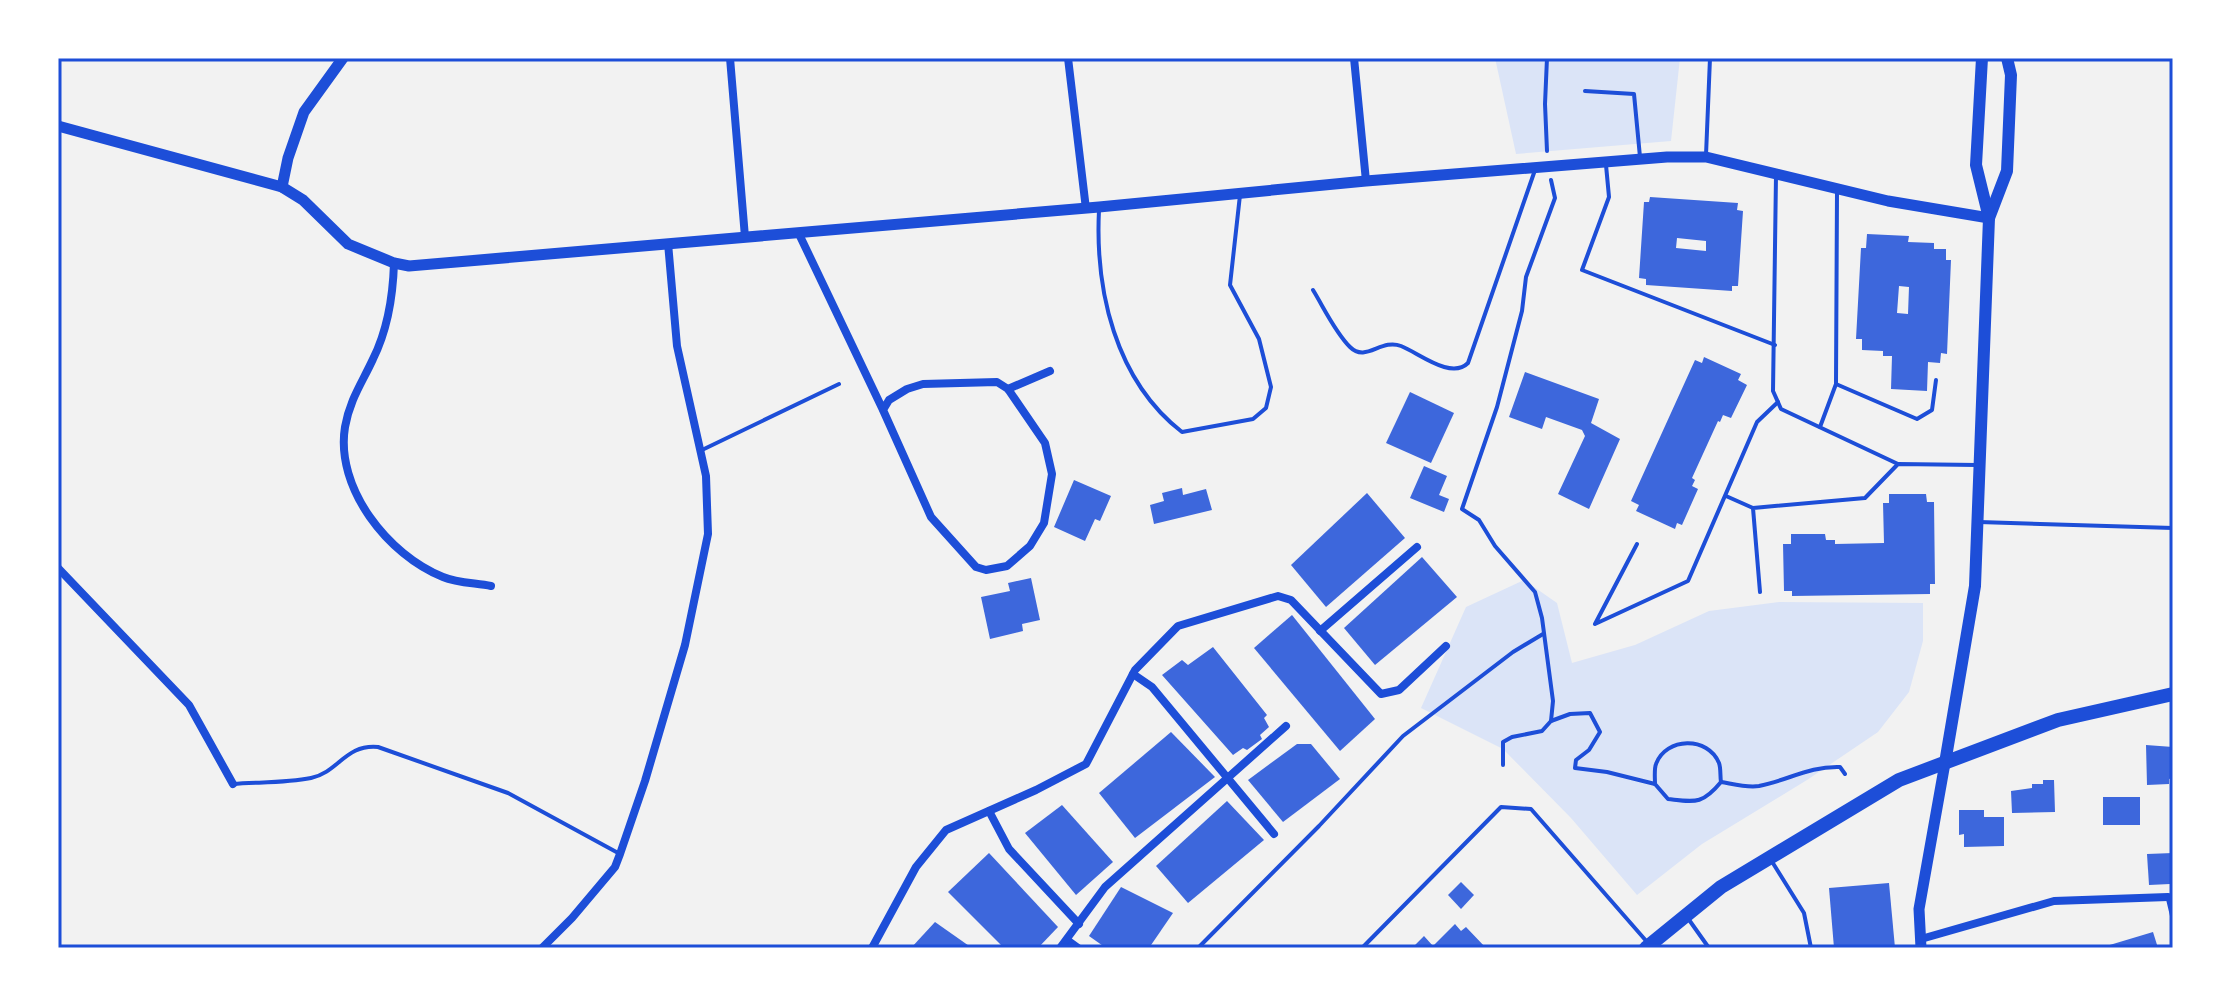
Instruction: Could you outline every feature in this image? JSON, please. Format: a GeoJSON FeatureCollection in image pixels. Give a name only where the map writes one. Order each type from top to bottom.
{"type":"FeatureCollection","features":[{"type":"Feature","properties":{"kind":"main road"},"geometry":{"type":"LineString","coordinates":[[1945,763],[1975,586],[1989,218],[1976,165],[1982,58]]}},
{"type":"Feature","properties":{"kind":"main road"},"geometry":{"type":"LineString","coordinates":[[1989,218],[2007,171],[2011,75],[2007,58]]}},
{"type":"Feature","properties":{"kind":"main road"},"geometry":{"type":"LineString","coordinates":[[1647,946],[1721,887],[1899,780],[2058,720],[2173,694]]}},
{"type":"Feature","properties":{"kind":"street"},"geometry":{"type":"LineString","coordinates":[[282,187],[288,158],[304,112],[343,58]]}},
{"type":"Feature","properties":{"kind":"street"},"geometry":{"type":"LineString","coordinates":[[730,58],[745,237]]}},
{"type":"Feature","properties":{"kind":"street"},"geometry":{"type":"LineString","coordinates":[[1068,58],[1093,208]]}},
{"type":"Feature","properties":{"kind":"street"},"geometry":{"type":"LineString","coordinates":[[1354,58],[1366,181]]}},
{"type":"Feature","properties":{"kind":"street"},"geometry":{"type":"LineString","coordinates":[[58,126],[282,187],[303,200],[348,244],[409,266],[1093,208],[1366,181],[1641,159],[1706,157],[1888,201],[1989,218]]}},
{"type":"Feature","properties":{"kind":"street"},"geometry":{"type":"LineString","coordinates":[[799,234],[931,517],[976,567],[986,570],[1007,566],[1030,546],[1044,523],[1052,474],[1045,443],[1008,389],[997,382],[923,384],[889,400],[883,410]]}},
{"type":"Feature","properties":{"kind":"street"},"geometry":{"type":"LineString","coordinates":[[542,948],[615,867],[645,781],[685,645],[708,534],[706,476],[677,346],[668,243]]}},
{"type":"Feature","properties":{"kind":"street"},"geometry":{"type":"LineString","coordinates":[[394,263],[393,299],[374,357],[355,391],[345,429],[348,470],[358,495],[385,537],[406,556],[444,578],[491,586]]}},
{"type":"Feature","properties":{"kind":"street"},"geometry":{"type":"LineString","coordinates":[[1008,389],[1050,371]]}},
{"type":"Feature","properties":{"kind":"street"},"geometry":{"type":"LineString","coordinates":[[1320,631],[1417,547]]}},
{"type":"Feature","properties":{"kind":"street"},"geometry":{"type":"LineString","coordinates":[[58,568],[189,705],[233,784]]}},
{"type":"Feature","properties":{"kind":"street"},"geometry":{"type":"LineString","coordinates":[[872,948],[916,867],[946,830],[1086,764],[1133,674],[1178,626],[1278,596],[1291,600],[1381,694],[1399,690],[1446,646]]}},
{"type":"Feature","properties":{"kind":"street"},"geometry":{"type":"LineString","coordinates":[[1133,674],[1152,687],[1274,834]]}},
{"type":"Feature","properties":{"kind":"street"},"geometry":{"type":"LineString","coordinates":[[1060,948],[1105,887],[1286,726]]}},
{"type":"Feature","properties":{"kind":"street"},"geometry":{"type":"LineString","coordinates":[[1945,763],[1919,909],[1921,943],[2054,901],[2168,897]]}},
{"type":"Feature","properties":{"kind":"street"},"geometry":{"type":"LineString","coordinates":[[989,811],[1009,849],[1079,924]]}},
{"type":"Feature","properties":{"kind":"street"},"geometry":{"type":"LineString","coordinates":[[1067,940],[1078,948]]}},
{"type":"Feature","properties":{"kind":"lane"},"geometry":{"type":"LineString","coordinates":[[1706,157],[1710,58]]}},
{"type":"Feature","properties":{"kind":"lane"},"geometry":{"type":"LineString","coordinates":[[1585,91],[1634,94],[1641,159]]}},
{"type":"Feature","properties":{"kind":"lane"},"geometry":{"type":"LineString","coordinates":[[1606,162],[1609,197],[1582,270],[1775,345]]}},
{"type":"Feature","properties":{"kind":"lane"},"geometry":{"type":"LineString","coordinates":[[1313,290],[1351,348],[1361,353],[1370,352],[1383,344],[1397,344],[1452,370],[1462,369],[1468,363],[1542,167]]}},
{"type":"Feature","properties":{"kind":"lane"},"geometry":{"type":"LineString","coordinates":[[1776,174],[1773,391],[1781,409],[1898,464],[1980,465]]}},
{"type":"Feature","properties":{"kind":"lane"},"geometry":{"type":"LineString","coordinates":[[1820,427],[1836,384],[1837,189]]}},
{"type":"Feature","properties":{"kind":"lane"},"geometry":{"type":"LineString","coordinates":[[1093,208],[1100,280],[1114,335],[1137,380],[1167,420],[1182,432],[1253,419],[1266,408],[1269,398],[1271,387],[1259,339],[1230,285],[1240,193]]}},
{"type":"Feature","properties":{"kind":"lane"},"geometry":{"type":"LineString","coordinates":[[1836,384],[1917,419],[1932,410],[1936,380]]}},
{"type":"Feature","properties":{"kind":"lane"},"geometry":{"type":"LineString","coordinates":[[700,451],[839,384]]}},
{"type":"Feature","properties":{"kind":"lane"},"geometry":{"type":"LineString","coordinates":[[1637,544],[1595,624],[1688,581],[1757,422],[1778,402]]}},
{"type":"Feature","properties":{"kind":"lane"},"geometry":{"type":"LineString","coordinates":[[1725,495],[1753,508],[1865,498],[1898,464]]}},
{"type":"Feature","properties":{"kind":"lane"},"geometry":{"type":"LineString","coordinates":[[1753,508],[1760,592]]}},
{"type":"Feature","properties":{"kind":"lane"},"geometry":{"type":"LineString","coordinates":[[1977,522],[2173,528]]}},
{"type":"Feature","properties":{"kind":"lane"},"geometry":{"type":"LineString","coordinates":[[233,784],[312,777],[330,769],[343,755],[364,745],[378,747],[508,793],[620,854]]}},
{"type":"Feature","properties":{"kind":"lane"},"geometry":{"type":"LineString","coordinates":[[1362,948],[1501,807],[1531,809],[1647,946]]}},
{"type":"Feature","properties":{"kind":"lane"},"geometry":{"type":"LineString","coordinates":[[1770,857],[1804,913],[1811,948]]}},
{"type":"Feature","properties":{"kind":"lane"},"geometry":{"type":"LineString","coordinates":[[2168,897],[2173,920]]}},
{"type":"Feature","properties":{"kind":"lane"},"geometry":{"type":"LineString","coordinates":[[1686,915],[1709,948]]}},
{"type":"Feature","properties":{"kind":"path"},"geometry":{"type":"LineString","coordinates":[[1547,58],[1542,167],[1555,198],[1526,277],[1522,311],[1497,407],[1462,509],[1479,520],[1495,546],[1535,592],[1553,701],[1551,721]]}},
{"type":"Feature","properties":{"kind":"path"},"geometry":{"type":"LineString","coordinates":[[1198,948],[1403,736],[1513,652],[1543,634]]}},
{"type":"Feature","properties":{"kind":"path"},"geometry":{"type":"LineString","coordinates":[[1503,765],[1503,742],[1542,731],[1551,721],[1570,714],[1590,713],[1600,732],[1589,750],[1576,760],[1575,768],[1655,784],[1668,799],[1693,803],[1710,796],[1721,782],[1719,763],[1706,747],[1687,742],[1668,748],[1656,764],[1655,784]]}},
{"type":"Feature","properties":{"kind":"path"},"geometry":{"type":"LineString","coordinates":[[1721,782],[1755,787],[1817,767],[1840,767],[1845,774]]}},
{"type":"Feature","properties":{"kind":"shaded area"},"geometry":{"type":"Polygon","coordinates":[[[1495,58],[1680,58],[1671,141],[1516,154],[1495,58]]]}},
{"type":"Feature","properties":{"kind":"shaded area"},"geometry":{"type":"Polygon","coordinates":[[[1524,580],[1557,603],[1572,663],[1635,645],[1709,611],[1779,602],[1923,603],[1923,641],[1909,692],[1878,732],[1702,844],[1637,895],[1571,818],[1503,749],[1421,708],[1466,607],[1524,580]]]}},
{"type":"Feature","properties":{"kind":"building"},"geometry":{"type":"Polygon","coordinates":[[[1650,197],[1738,203],[1737,210],[1743,211],[1738,286],[1732,286],[1732,291],[1646,285],[1646,279],[1639,278],[1644,202],[1649,202],[1650,197]],[[1677,238],[1676,248],[1706,251],[1706,241],[1677,238]]]}},
{"type":"Feature","properties":{"kind":"building"},"geometry":{"type":"Polygon","coordinates":[[[1867,234],[1909,236],[1908,242],[1934,243],[1934,249],[1946,249],[1946,260],[1951,260],[1947,354],[1941,353],[1940,363],[1928,362],[1927,391],[1891,389],[1892,356],[1883,356],[1883,351],[1862,350],[1862,339],[1856,339],[1861,248],[1866,248],[1867,234]],[[1899,286],[1897,313],[1908,314],[1909,287],[1899,286]]]}},
{"type":"Feature","properties":{"kind":"building"},"geometry":{"type":"Polygon","coordinates":[[[1704,357],[1741,374],[1738,380],[1747,385],[1731,418],[1723,415],[1718,421],[1692,478],[1695,480],[1692,486],[1698,489],[1682,525],[1677,523],[1675,529],[1636,511],[1639,505],[1631,501],[1695,360],[1702,363],[1704,357]]]}},
{"type":"Feature","properties":{"kind":"building"},"geometry":{"type":"Polygon","coordinates":[[[1525,372],[1599,399],[1591,423],[1620,439],[1589,509],[1558,494],[1585,436],[1582,430],[1546,417],[1542,429],[1509,417],[1525,372]]]}},
{"type":"Feature","properties":{"kind":"building"},"geometry":{"type":"Polygon","coordinates":[[[1410,392],[1454,413],[1431,463],[1386,443],[1410,392]]]}},
{"type":"Feature","properties":{"kind":"building"},"geometry":{"type":"Polygon","coordinates":[[[1424,466],[1447,476],[1439,495],[1449,499],[1444,512],[1410,498],[1424,466]]]}},
{"type":"Feature","properties":{"kind":"building"},"geometry":{"type":"Polygon","coordinates":[[[1074,480],[1111,496],[1100,521],[1095,519],[1085,541],[1054,527],[1074,480]]]}},
{"type":"Feature","properties":{"kind":"building"},"geometry":{"type":"Polygon","coordinates":[[[1182,488],[1183,495],[1206,489],[1212,510],[1154,524],[1150,505],[1164,501],[1162,493],[1182,488]]]}},
{"type":"Feature","properties":{"kind":"building"},"geometry":{"type":"Polygon","coordinates":[[[1367,493],[1405,538],[1326,607],[1291,565],[1367,493]]]}},
{"type":"Feature","properties":{"kind":"building"},"geometry":{"type":"Polygon","coordinates":[[[1889,494],[1926,494],[1927,502],[1934,502],[1935,584],[1930,584],[1930,594],[1792,596],[1792,591],[1784,591],[1783,544],[1791,544],[1791,534],[1825,534],[1826,540],[1835,540],[1835,544],[1884,543],[1883,503],[1889,503],[1889,494]]]}},
{"type":"Feature","properties":{"kind":"building"},"geometry":{"type":"Polygon","coordinates":[[[1422,557],[1457,597],[1375,665],[1344,628],[1422,557]]]}},
{"type":"Feature","properties":{"kind":"building"},"geometry":{"type":"Polygon","coordinates":[[[1031,578],[1040,620],[1022,624],[1023,631],[990,639],[981,597],[1010,591],[1008,583],[1031,578]]]}},
{"type":"Feature","properties":{"kind":"building"},"geometry":{"type":"Polygon","coordinates":[[[1292,615],[1375,719],[1340,751],[1254,648],[1292,615]]]}},
{"type":"Feature","properties":{"kind":"building"},"geometry":{"type":"Polygon","coordinates":[[[1213,647],[1267,715],[1264,718],[1269,727],[1260,735],[1262,739],[1233,755],[1162,675],[1182,660],[1188,665],[1213,647]]]}},
{"type":"Feature","properties":{"kind":"building"},"geometry":{"type":"Polygon","coordinates":[[[1171,732],[1215,777],[1135,838],[1099,793],[1171,732]]]}},
{"type":"Feature","properties":{"kind":"building"},"geometry":{"type":"Polygon","coordinates":[[[1297,744],[1311,744],[1340,779],[1283,822],[1248,780],[1297,744]]]}},
{"type":"Feature","properties":{"kind":"building"},"geometry":{"type":"Polygon","coordinates":[[[2146,745],[2173,747],[2173,778],[2169,779],[2169,784],[2147,785],[2146,745]]]}},
{"type":"Feature","properties":{"kind":"building"},"geometry":{"type":"Polygon","coordinates":[[[2043,780],[2054,780],[2055,812],[2012,813],[2011,791],[2032,788],[2032,784],[2043,784],[2043,780]]]}},
{"type":"Feature","properties":{"kind":"building"},"geometry":{"type":"Polygon","coordinates":[[[2103,797],[2140,797],[2140,825],[2103,825],[2103,797]]]}},
{"type":"Feature","properties":{"kind":"building"},"geometry":{"type":"Polygon","coordinates":[[[1227,801],[1264,840],[1188,903],[1156,866],[1227,801]]]}},
{"type":"Feature","properties":{"kind":"building"},"geometry":{"type":"Polygon","coordinates":[[[1062,805],[1113,862],[1076,895],[1025,833],[1062,805]]]}},
{"type":"Feature","properties":{"kind":"building"},"geometry":{"type":"Polygon","coordinates":[[[1959,810],[1984,810],[1984,817],[2004,817],[2004,846],[1964,847],[1964,834],[1959,835],[1959,810]]]}},
{"type":"Feature","properties":{"kind":"building"},"geometry":{"type":"Polygon","coordinates":[[[989,853],[1058,927],[1038,948],[1004,948],[948,892],[989,853]]]}},
{"type":"Feature","properties":{"kind":"building"},"geometry":{"type":"Polygon","coordinates":[[[2173,853],[2170,884],[2149,885],[2147,854],[2173,853]]]}},
{"type":"Feature","properties":{"kind":"building"},"geometry":{"type":"Polygon","coordinates":[[[1461,882],[1474,895],[1461,909],[1448,895],[1461,882]]]}},
{"type":"Feature","properties":{"kind":"building"},"geometry":{"type":"Polygon","coordinates":[[[1889,883],[1895,948],[1834,948],[1829,888],[1889,883]]]}},
{"type":"Feature","properties":{"kind":"building"},"geometry":{"type":"Polygon","coordinates":[[[1121,887],[1173,913],[1149,948],[1106,948],[1089,936],[1121,887]]]}},
{"type":"Feature","properties":{"kind":"building"},"geometry":{"type":"Polygon","coordinates":[[[935,922],[972,948],[911,948],[935,922]]]}},
{"type":"Feature","properties":{"kind":"building"},"geometry":{"type":"Polygon","coordinates":[[[1455,924],[1461,931],[1466,927],[1486,948],[1412,948],[1424,936],[1433,946],[1455,924]]]}},
{"type":"Feature","properties":{"kind":"building"},"geometry":{"type":"Polygon","coordinates":[[[2153,932],[2158,948],[2103,948],[2103,947],[2153,932]]]}}]}
